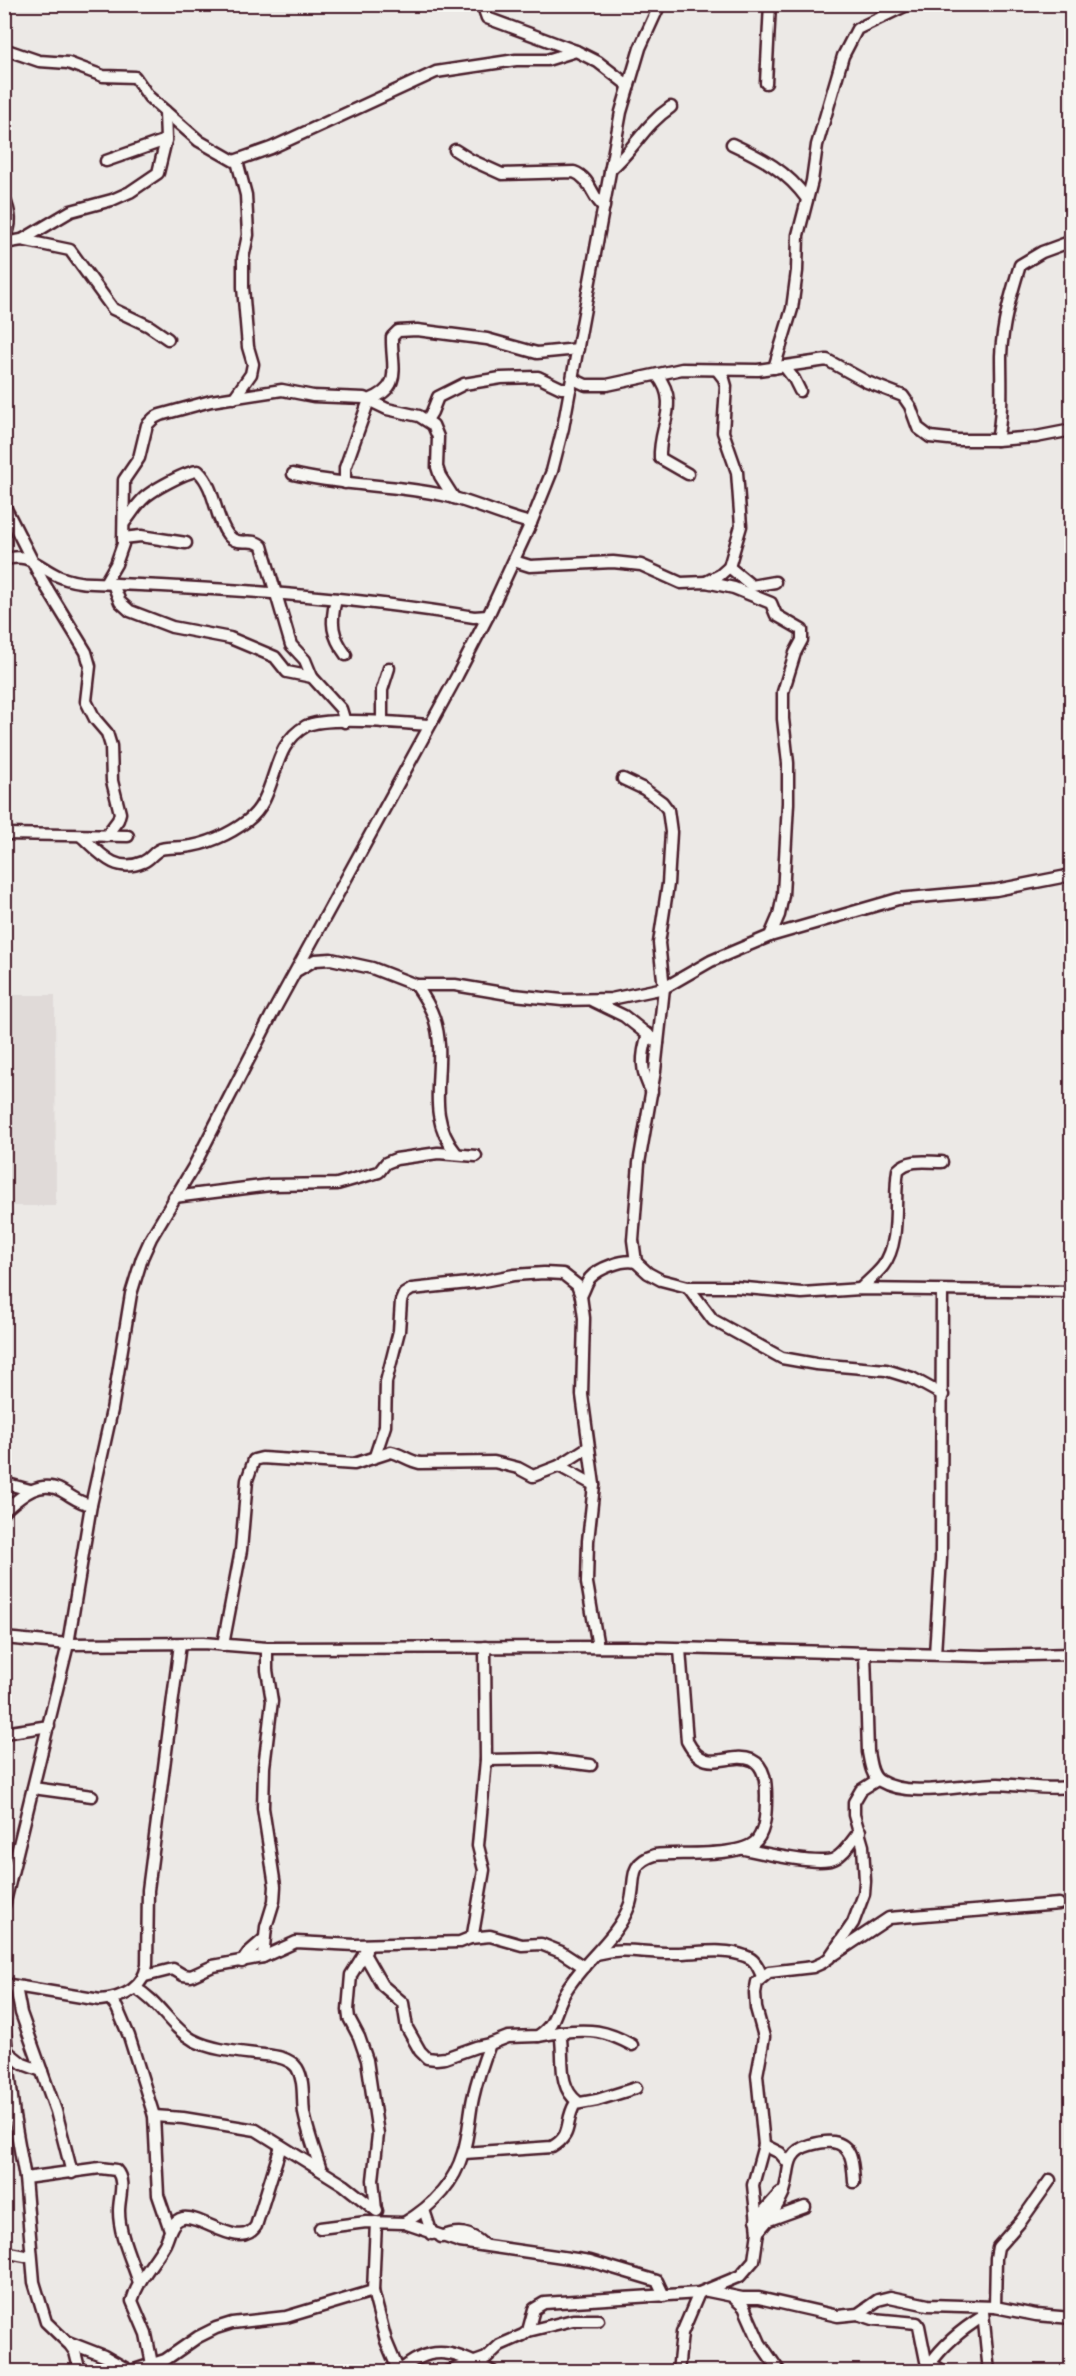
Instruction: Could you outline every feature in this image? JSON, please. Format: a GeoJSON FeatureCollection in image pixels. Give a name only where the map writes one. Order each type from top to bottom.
{"type":"FeatureCollection","features":[{"type":"Feature","properties":{"kind":"street"},"geometry":{"type":"LineString","coordinates":[[482,4],[487,18],[576,51],[598,62],[629,86]]}},
{"type":"Feature","properties":{"kind":"street"},"geometry":{"type":"LineString","coordinates":[[4,1906],[68,1644],[91,1505],[112,1410],[136,1274],[150,1238],[194,1166],[240,1074],[488,616],[531,524],[555,460],[572,383],[621,112],[640,48],[660,4]]}},
{"type":"Feature","properties":{"kind":"street"},"geometry":{"type":"LineString","coordinates":[[766,84],[770,4]]}},
{"type":"Feature","properties":{"kind":"street"},"geometry":{"type":"LineString","coordinates":[[779,367],[792,309],[797,271],[798,235],[812,181],[817,145],[838,72],[853,34],[861,26],[909,4]]}},
{"type":"Feature","properties":{"kind":"street"},"geometry":{"type":"LineString","coordinates":[[4,49],[39,61],[68,63],[103,76],[135,77],[147,94],[199,141],[237,161],[246,195],[248,235],[243,258],[243,288],[248,347],[253,365],[251,374],[234,398]]}},
{"type":"Feature","properties":{"kind":"street"},"geometry":{"type":"LineString","coordinates":[[237,161],[271,148],[436,72],[516,60],[547,60],[576,51]]}},
{"type":"Feature","properties":{"kind":"street"},"geometry":{"type":"LineString","coordinates":[[610,170],[621,162],[653,120],[671,107]]}},
{"type":"Feature","properties":{"kind":"street"},"geometry":{"type":"LineString","coordinates":[[22,240],[60,216],[112,200],[139,187],[158,173],[166,140],[165,111]]}},
{"type":"Feature","properties":{"kind":"street"},"geometry":{"type":"LineString","coordinates":[[106,161],[166,140]]}},
{"type":"Feature","properties":{"kind":"street"},"geometry":{"type":"LineString","coordinates":[[732,144],[775,165],[794,182],[807,199]]}},
{"type":"Feature","properties":{"kind":"street"},"geometry":{"type":"LineString","coordinates":[[455,150],[502,174],[574,172],[583,177],[597,201],[604,207]]}},
{"type":"Feature","properties":{"kind":"street"},"geometry":{"type":"LineString","coordinates":[[4,198],[10,221],[4,239]]}},
{"type":"Feature","properties":{"kind":"street"},"geometry":{"type":"LineString","coordinates":[[4,243],[22,240],[70,250],[113,309],[168,339]]}},
{"type":"Feature","properties":{"kind":"street"},"geometry":{"type":"LineString","coordinates":[[997,440],[1002,388],[1001,355],[1005,325],[1020,265],[1042,252],[1071,241]]}},
{"type":"Feature","properties":{"kind":"street"},"geometry":{"type":"LineString","coordinates":[[345,483],[345,468],[369,400],[384,393],[393,380],[392,337],[398,331],[409,329],[487,339],[537,353],[578,349]]}},
{"type":"Feature","properties":{"kind":"street"},"geometry":{"type":"LineString","coordinates":[[427,420],[438,397],[458,386],[475,381],[538,376],[561,388],[572,383],[607,385],[682,369],[749,371],[821,359],[832,361],[867,382],[903,396],[910,406],[918,428],[925,435],[958,440],[997,440],[1036,437],[1071,430]]}},
{"type":"Feature","properties":{"kind":"street"},"geometry":{"type":"LineString","coordinates":[[779,367],[794,379],[800,391]]}},
{"type":"Feature","properties":{"kind":"street"},"geometry":{"type":"LineString","coordinates":[[514,561],[530,566],[627,563],[641,566],[681,583],[694,584],[706,582],[729,567],[742,521],[737,472],[723,432],[726,386],[717,370]]}},
{"type":"Feature","properties":{"kind":"street"},"geometry":{"type":"LineString","coordinates":[[657,375],[666,386],[669,400],[660,458],[688,474]]}},
{"type":"Feature","properties":{"kind":"street"},"geometry":{"type":"LineString","coordinates":[[109,583],[120,554],[123,538],[122,491],[124,480],[139,458],[149,421],[192,407],[282,390],[313,396],[353,397],[369,400],[387,409],[419,416],[433,424],[438,437],[436,460],[440,476],[454,498]]}},
{"type":"Feature","properties":{"kind":"street"},"geometry":{"type":"LineString","coordinates":[[124,523],[142,500],[193,471],[198,471],[207,483],[229,537],[240,543],[256,542],[262,546],[278,595],[288,639],[305,660],[312,677],[341,709],[345,722]]}},
{"type":"Feature","properties":{"kind":"street"},"geometry":{"type":"LineString","coordinates":[[293,474],[345,483],[385,485],[454,498],[531,524]]}},
{"type":"Feature","properties":{"kind":"street"},"geometry":{"type":"LineString","coordinates":[[4,505],[53,600],[75,631],[88,660],[90,673],[85,697],[88,707],[109,738],[112,780],[120,807],[118,820],[106,836]]}},
{"type":"Feature","properties":{"kind":"street"},"geometry":{"type":"LineString","coordinates":[[123,538],[141,536],[186,543]]}},
{"type":"Feature","properties":{"kind":"street"},"geometry":{"type":"LineString","coordinates":[[4,560],[18,556],[32,560],[65,579],[84,583],[201,587],[391,604],[474,617],[488,616]]}},
{"type":"Feature","properties":{"kind":"street"},"geometry":{"type":"LineString","coordinates":[[729,567],[752,586],[775,582]]}},
{"type":"Feature","properties":{"kind":"street"},"geometry":{"type":"LineString","coordinates":[[706,582],[734,588],[767,602],[772,605],[776,615],[800,628],[803,633],[788,671],[783,692],[783,719],[788,763],[788,804],[783,895],[779,915],[770,936]]}},
{"type":"Feature","properties":{"kind":"street"},"geometry":{"type":"LineString","coordinates":[[109,583],[120,602],[130,611],[172,627],[230,638],[275,657],[287,672],[312,677]]}},
{"type":"Feature","properties":{"kind":"street"},"geometry":{"type":"LineString","coordinates":[[336,599],[332,613],[332,631],[335,640],[346,655]]}},
{"type":"Feature","properties":{"kind":"street"},"geometry":{"type":"LineString","coordinates":[[382,722],[382,690],[389,668]]}},
{"type":"Feature","properties":{"kind":"street"},"geometry":{"type":"LineString","coordinates":[[81,836],[113,864],[124,866],[141,863],[161,849],[197,845],[220,836],[247,821],[267,798],[275,766],[286,745],[309,724],[382,722],[429,725]]}},
{"type":"Feature","properties":{"kind":"street"},"geometry":{"type":"LineString","coordinates":[[623,779],[644,789],[662,802],[668,810],[671,821],[668,884],[659,943],[664,988],[652,1092],[639,1162],[633,1240],[636,1262]]}},
{"type":"Feature","properties":{"kind":"street"},"geometry":{"type":"LineString","coordinates":[[4,834],[128,836]]}},
{"type":"Feature","properties":{"kind":"street"},"geometry":{"type":"LineString","coordinates":[[296,972],[315,960],[331,958],[372,968],[416,985],[455,985],[540,998],[590,1000],[626,996],[664,988],[711,961],[770,936],[910,897],[996,890],[1071,875]]}},
{"type":"Feature","properties":{"kind":"street"},"geometry":{"type":"LineString","coordinates":[[416,985],[427,1001],[438,1035],[438,1122],[456,1154]]}},
{"type":"Feature","properties":{"kind":"street"},"geometry":{"type":"LineString","coordinates":[[590,1000],[618,1012],[658,1043]]}},
{"type":"Feature","properties":{"kind":"street"},"geometry":{"type":"LineString","coordinates":[[648,1034],[642,1067],[643,1076],[652,1092]]}},
{"type":"Feature","properties":{"kind":"street"},"geometry":{"type":"LineString","coordinates":[[174,1197],[270,1185],[337,1184],[379,1172],[386,1163],[396,1159],[438,1153],[476,1155]]}},
{"type":"Feature","properties":{"kind":"street"},"geometry":{"type":"LineString","coordinates":[[860,1289],[883,1266],[889,1255],[893,1240],[898,1170],[903,1164],[912,1162],[942,1162]]}},
{"type":"Feature","properties":{"kind":"street"},"geometry":{"type":"LineString","coordinates":[[581,1296],[590,1278],[629,1260],[636,1262],[648,1273],[661,1280],[688,1287],[735,1287],[802,1293],[860,1289],[1071,1292]]}},
{"type":"Feature","properties":{"kind":"street"},"geometry":{"type":"LineString","coordinates":[[375,1456],[385,1426],[386,1382],[399,1331],[401,1300],[407,1291],[514,1275],[557,1273],[570,1278],[577,1285],[581,1296],[584,1318],[582,1395],[587,1448],[594,1485],[588,1541],[587,1583],[598,1647]]}},
{"type":"Feature","properties":{"kind":"street"},"geometry":{"type":"LineString","coordinates":[[688,1287],[713,1320],[782,1358],[816,1364],[892,1371],[912,1378],[943,1395]]}},
{"type":"Feature","properties":{"kind":"street"},"geometry":{"type":"LineString","coordinates":[[935,1654],[940,1600],[942,1291]]}},
{"type":"Feature","properties":{"kind":"street"},"geometry":{"type":"LineString","coordinates":[[223,1645],[241,1550],[247,1480],[254,1460],[262,1458],[354,1464],[391,1452],[420,1463],[494,1462],[518,1468],[533,1476],[559,1466],[587,1448]]}},
{"type":"Feature","properties":{"kind":"street"},"geometry":{"type":"LineString","coordinates":[[559,1466],[594,1485]]}},
{"type":"Feature","properties":{"kind":"street"},"geometry":{"type":"LineString","coordinates":[[4,1483],[30,1490],[52,1486],[81,1503],[91,1505]]}},
{"type":"Feature","properties":{"kind":"street"},"geometry":{"type":"LineString","coordinates":[[4,1511],[30,1490]]}},
{"type":"Feature","properties":{"kind":"street"},"geometry":{"type":"LineString","coordinates":[[4,1638],[68,1644],[180,1644],[267,1648],[598,1647],[983,1656],[1071,1654]]}},
{"type":"Feature","properties":{"kind":"street"},"geometry":{"type":"LineString","coordinates":[[145,1977],[148,1890],[180,1644]]}},
{"type":"Feature","properties":{"kind":"street"},"geometry":{"type":"LineString","coordinates":[[470,1938],[473,1934],[484,1870],[478,1846],[486,1760],[485,1647]]}},
{"type":"Feature","properties":{"kind":"street"},"geometry":{"type":"LineString","coordinates":[[263,1957],[264,1939],[275,1886],[264,1808],[264,1767],[272,1701],[267,1670],[267,1648]]}},
{"type":"Feature","properties":{"kind":"street"},"geometry":{"type":"LineString","coordinates":[[680,1649],[685,1725],[687,1741],[692,1749],[701,1757],[714,1761],[751,1759],[759,1765],[766,1781],[762,1831],[758,1839],[744,1849]]}},
{"type":"Feature","properties":{"kind":"street"},"geometry":{"type":"LineString","coordinates":[[865,1653],[868,1752],[877,1780],[890,1786],[929,1789],[990,1784],[1050,1789],[1071,1787]]}},
{"type":"Feature","properties":{"kind":"street"},"geometry":{"type":"LineString","coordinates":[[4,1733],[49,1726]]}},
{"type":"Feature","properties":{"kind":"street"},"geometry":{"type":"LineString","coordinates":[[486,1760],[524,1758],[591,1765]]}},
{"type":"Feature","properties":{"kind":"street"},"geometry":{"type":"LineString","coordinates":[[829,1958],[853,1923],[864,1894],[865,1862],[860,1831],[854,1815],[854,1802],[861,1790],[877,1780]]}},
{"type":"Feature","properties":{"kind":"street"},"geometry":{"type":"LineString","coordinates":[[33,1788],[92,1796]]}},
{"type":"Feature","properties":{"kind":"street"},"geometry":{"type":"LineString","coordinates":[[537,2036],[555,2020],[565,1992],[626,1913],[637,1864],[645,1858],[676,1853],[744,1849],[791,1857],[831,1860],[842,1853],[860,1831]]}},
{"type":"Feature","properties":{"kind":"street"},"geometry":{"type":"LineString","coordinates":[[678,2372],[682,2332],[703,2292],[735,2279],[746,2271],[754,2260],[758,2232],[753,2185],[764,2145],[757,2098],[757,2075],[764,2037],[756,2008],[755,1993],[762,1976],[779,1970],[813,1967],[889,1918],[1059,1904]]}},
{"type":"Feature","properties":{"kind":"street"},"geometry":{"type":"LineString","coordinates":[[10,1985],[90,1999],[110,1999],[135,1988],[145,1977],[172,1969],[183,1975],[191,1976],[213,1966],[263,1957],[296,1942],[367,1949],[451,1942],[490,1936],[522,1945],[541,1944],[561,1952],[584,1967]]}},
{"type":"Feature","properties":{"kind":"street"},"geometry":{"type":"LineString","coordinates":[[242,1962],[248,1953],[264,1939]]}},
{"type":"Feature","properties":{"kind":"street"},"geometry":{"type":"LineString","coordinates":[[367,1949],[382,1984],[403,2003],[407,2028],[420,2051],[427,2058],[436,2060],[445,2058],[508,2037],[560,2032],[600,2031],[615,2035],[633,2045]]}},
{"type":"Feature","properties":{"kind":"street"},"geometry":{"type":"LineString","coordinates":[[367,1949],[350,1981],[349,2018],[367,2060],[378,2134],[373,2180],[375,2210]]}},
{"type":"Feature","properties":{"kind":"street"},"geometry":{"type":"LineString","coordinates":[[596,1954],[628,1950],[671,1953],[736,1953],[748,1957],[756,1964],[762,1976]]}},
{"type":"Feature","properties":{"kind":"street"},"geometry":{"type":"LineString","coordinates":[[10,1985],[56,2111],[72,2173]]}},
{"type":"Feature","properties":{"kind":"street"},"geometry":{"type":"LineString","coordinates":[[135,1988],[146,1994],[192,2040],[224,2049],[278,2057],[288,2060],[296,2067],[301,2077],[307,2128],[321,2170]]}},
{"type":"Feature","properties":{"kind":"street"},"geometry":{"type":"LineString","coordinates":[[110,1999],[117,2008],[129,2036],[154,2116],[158,2195],[170,2230]]}},
{"type":"Feature","properties":{"kind":"street"},"geometry":{"type":"LineString","coordinates":[[4,2022],[14,2116],[25,2178],[30,2257],[34,2282],[46,2322],[75,2352],[80,2372]]}},
{"type":"Feature","properties":{"kind":"street"},"geometry":{"type":"LineString","coordinates":[[560,2032],[563,2080],[569,2093],[578,2102],[589,2102],[636,2088]]}},
{"type":"Feature","properties":{"kind":"street"},"geometry":{"type":"LineString","coordinates":[[404,2223],[424,2210],[449,2183],[464,2153],[479,2075],[490,2044]]}},
{"type":"Feature","properties":{"kind":"street"},"geometry":{"type":"LineString","coordinates":[[6,2047],[23,2064],[42,2071]]}},
{"type":"Feature","properties":{"kind":"street"},"geometry":{"type":"LineString","coordinates":[[464,2153],[552,2147],[561,2142],[567,2134],[572,2108],[578,2102]]}},
{"type":"Feature","properties":{"kind":"street"},"geometry":{"type":"LineString","coordinates":[[154,2116],[183,2118],[256,2130],[358,2195],[375,2210],[381,2222],[373,2291],[386,2341],[399,2372],[412,2360],[426,2353],[447,2354],[493,2372]]}},
{"type":"Feature","properties":{"kind":"street"},"geometry":{"type":"LineString","coordinates":[[758,2232],[769,2220],[785,2189],[789,2164],[797,2150],[804,2146],[834,2142],[846,2148],[850,2154],[854,2182]]}},
{"type":"Feature","properties":{"kind":"street"},"geometry":{"type":"LineString","coordinates":[[764,2145],[780,2153],[789,2164]]}},
{"type":"Feature","properties":{"kind":"street"},"geometry":{"type":"LineString","coordinates":[[152,2364],[144,2327],[133,2304],[139,2283],[166,2242],[170,2230],[177,2221],[185,2218],[227,2233],[248,2235],[253,2232],[280,2146]]}},
{"type":"Feature","properties":{"kind":"street"},"geometry":{"type":"LineString","coordinates":[[25,2178],[108,2168],[113,2168],[119,2173],[122,2186],[119,2222],[139,2283]]}},
{"type":"Feature","properties":{"kind":"street"},"geometry":{"type":"LineString","coordinates":[[989,2372],[987,2310],[998,2247],[1021,2221],[1050,2180]]}},
{"type":"Feature","properties":{"kind":"street"},"geometry":{"type":"LineString","coordinates":[[756,2220],[771,2201],[785,2189]]}},
{"type":"Feature","properties":{"kind":"street"},"geometry":{"type":"LineString","coordinates":[[769,2220],[805,2206]]}},
{"type":"Feature","properties":{"kind":"street"},"geometry":{"type":"LineString","coordinates":[[424,2210],[437,2235]]}},
{"type":"Feature","properties":{"kind":"street"},"geometry":{"type":"LineString","coordinates":[[320,2228],[381,2222],[404,2223],[437,2235],[484,2245],[605,2265],[657,2281],[664,2296]]}},
{"type":"Feature","properties":{"kind":"street"},"geometry":{"type":"LineString","coordinates":[[4,2252],[30,2257]]}},
{"type":"Feature","properties":{"kind":"street"},"geometry":{"type":"LineString","coordinates":[[67,2342],[104,2356],[129,2371],[176,2354],[198,2337],[216,2328],[232,2323],[286,2317],[373,2291]]}},
{"type":"Feature","properties":{"kind":"street"},"geometry":{"type":"LineString","coordinates":[[447,2372],[486,2358],[507,2341],[537,2306],[549,2302],[703,2292],[767,2299],[838,2316],[858,2314],[873,2319],[916,2323],[920,2326],[922,2351],[926,2361],[945,2372]]}},
{"type":"Feature","properties":{"kind":"street"},"geometry":{"type":"LineString","coordinates":[[732,2296],[744,2307],[760,2343],[780,2372]]}},
{"type":"Feature","properties":{"kind":"street"},"geometry":{"type":"LineString","coordinates":[[858,2314],[878,2300],[890,2297],[928,2305],[1071,2318]]}},
{"type":"Feature","properties":{"kind":"street"},"geometry":{"type":"LineString","coordinates":[[930,2364],[939,2351],[960,2331],[987,2310]]}},
{"type":"Feature","properties":{"kind":"street"},"geometry":{"type":"LineString","coordinates":[[528,2331],[532,2312]]}},
{"type":"Feature","properties":{"kind":"street"},"geometry":{"type":"LineString","coordinates":[[507,2341],[528,2331],[573,2320],[598,2320]]}},
{"type":"Feature","properties":{"kind":"shaded area"},"geometry":{"type":"Polygon","coordinates":[[[5,995],[55,995],[56,1206],[5,1206],[5,995]]]}}]}
